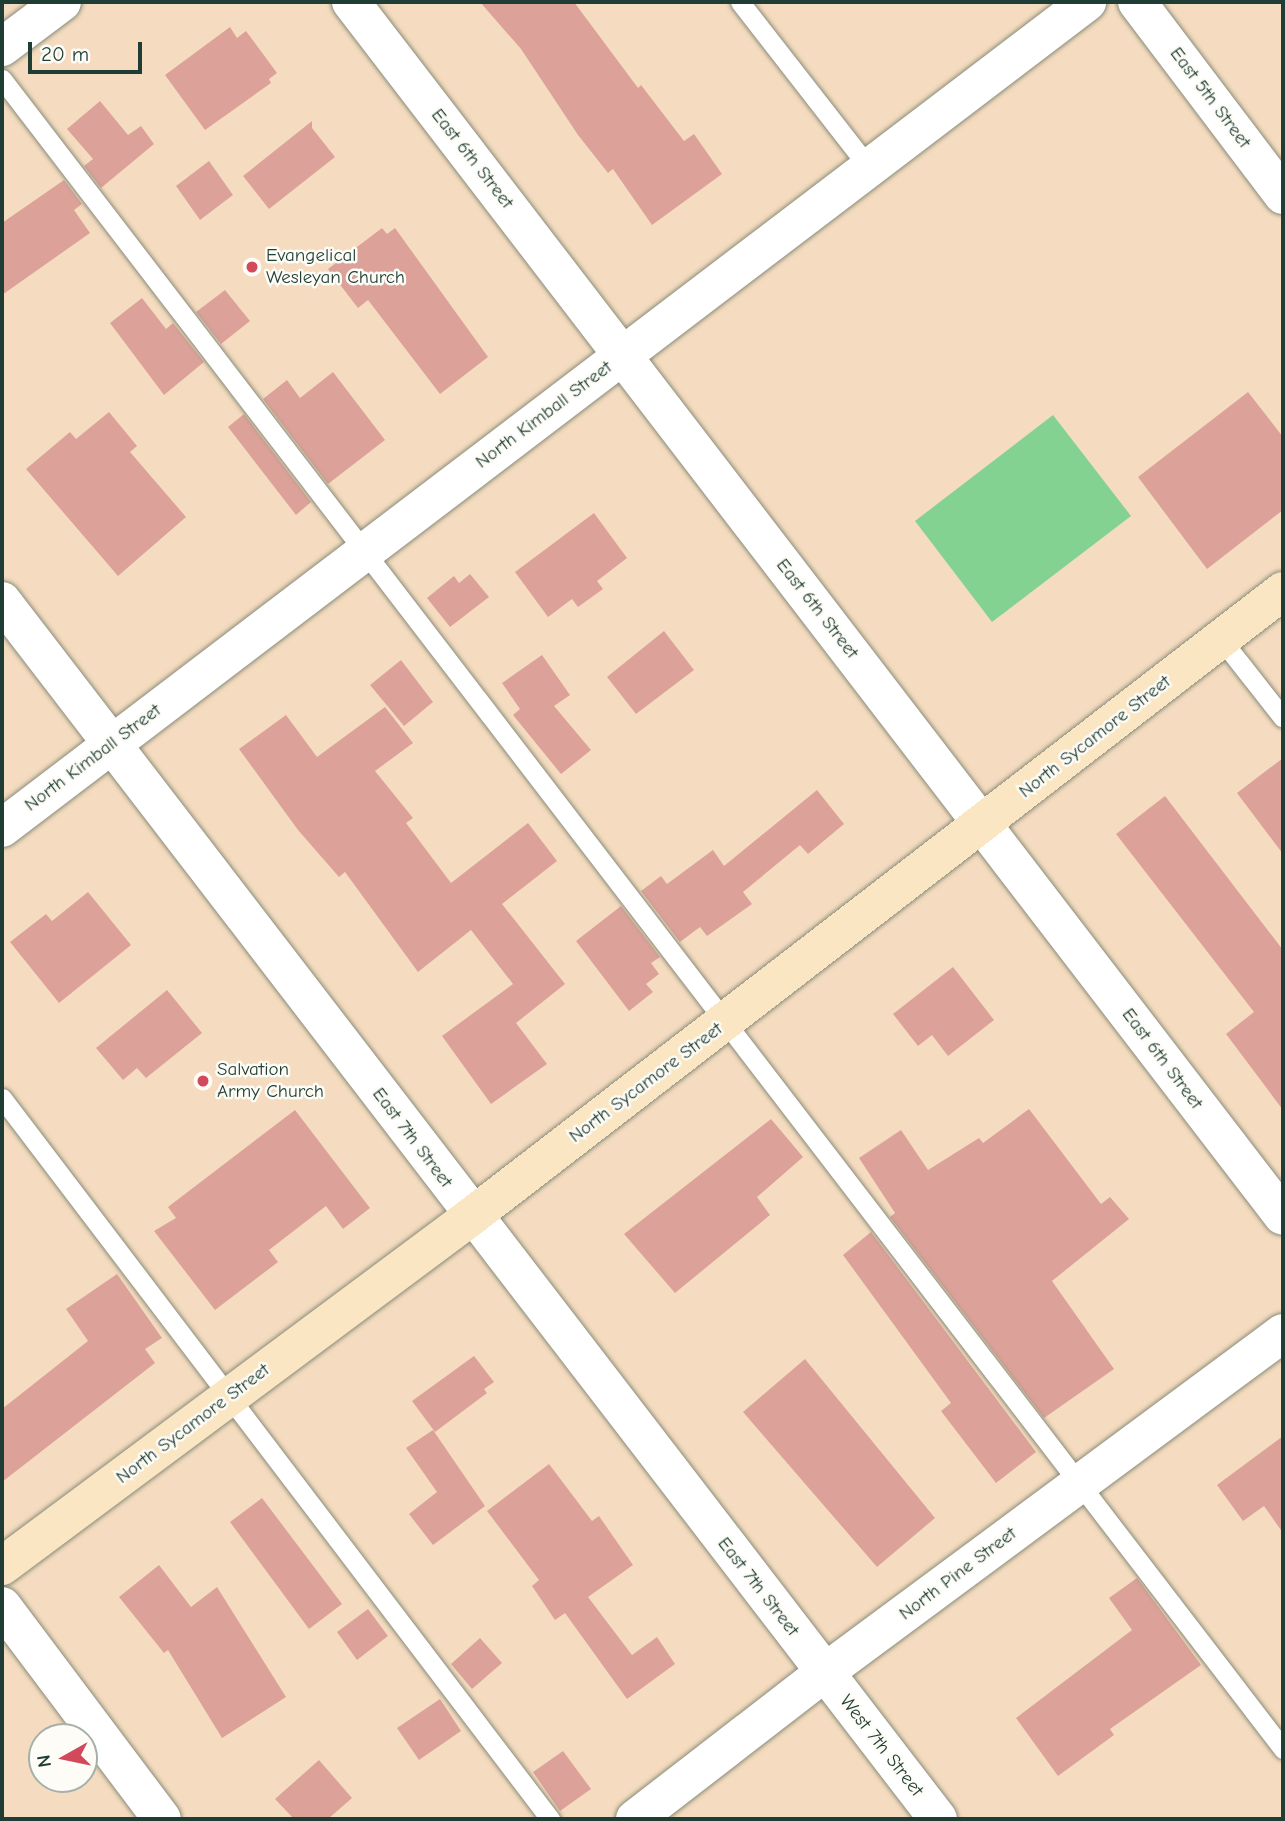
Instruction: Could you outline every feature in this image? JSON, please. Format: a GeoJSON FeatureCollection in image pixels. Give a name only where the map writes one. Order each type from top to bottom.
{"type":"FeatureCollection","features":[{"type":"Feature","properties":{"kind":"main road","name":"North Sycamore Street"},"geometry":{"type":"LineString","coordinates":[[2,1566],[472,1216],[1283,591]]}},
{"type":"Feature","properties":{"kind":"street"},"geometry":{"type":"LineString","coordinates":[[2,47],[62,2]]}},
{"type":"Feature","properties":{"kind":"street","name":"East 6th Street"},"geometry":{"type":"LineString","coordinates":[[351,2],[1283,1216]]}},
{"type":"Feature","properties":{"kind":"street","name":"North Kimball Street"},"geometry":{"type":"LineString","coordinates":[[2,828],[1087,2]]}},
{"type":"Feature","properties":{"kind":"street","name":"East 5th Street"},"geometry":{"type":"LineString","coordinates":[[1137,2],[1283,195]]}},
{"type":"Feature","properties":{"kind":"street","name":"East 7th Street"},"geometry":{"type":"LineString","coordinates":[[2,601],[824,1673]]}},
{"type":"Feature","properties":{"kind":"street","name":"North Pine Street"},"geometry":{"type":"LineString","coordinates":[[635,1819],[824,1673],[1283,1333]]}},
{"type":"Feature","properties":{"kind":"street"},"geometry":{"type":"LineString","coordinates":[[2,1606],[162,1819]]}},
{"type":"Feature","properties":{"kind":"street","name":"West 7th Street"},"geometry":{"type":"LineString","coordinates":[[824,1673],[938,1819]]}},
{"type":"Feature","properties":{"kind":"lane"},"geometry":{"type":"LineString","coordinates":[[740,2],[869,168]]}},
{"type":"Feature","properties":{"kind":"lane"},"geometry":{"type":"LineString","coordinates":[[2,79],[1283,1749]]}},
{"type":"Feature","properties":{"kind":"lane"},"geometry":{"type":"LineString","coordinates":[[1221,639],[1283,718]]}},
{"type":"Feature","properties":{"kind":"lane"},"geometry":{"type":"LineString","coordinates":[[2,1098],[550,1819]]}},
{"type":"Feature","properties":{"kind":"green space"},"geometry":{"type":"Polygon","coordinates":[[[1053,415],[1131,516],[992,622],[915,521],[1053,415]]]}},
{"type":"Feature","properties":{"kind":"building"},"geometry":{"type":"Polygon","coordinates":[[[480,2],[574,2],[638,88],[641,85],[684,141],[694,134],[722,174],[652,225],[613,169],[608,173],[578,135],[521,49],[480,2]]]}},
{"type":"Feature","properties":{"kind":"building"},"geometry":{"type":"Polygon","coordinates":[[[230,27],[237,38],[246,31],[277,73],[269,79],[271,83],[205,130],[165,75],[230,27]]]}},
{"type":"Feature","properties":{"kind":"building"},"geometry":{"type":"Polygon","coordinates":[[[100,101],[128,135],[141,126],[154,144],[101,188],[84,166],[93,159],[67,129],[100,101]]]}},
{"type":"Feature","properties":{"kind":"building"},"geometry":{"type":"Polygon","coordinates":[[[312,121],[312,128],[335,157],[269,209],[243,176],[312,121]]]}},
{"type":"Feature","properties":{"kind":"building"},"geometry":{"type":"Polygon","coordinates":[[[209,161],[233,195],[200,220],[176,186],[209,161]]]}},
{"type":"Feature","properties":{"kind":"building"},"geometry":{"type":"Polygon","coordinates":[[[64,180],[82,204],[74,210],[90,233],[2,295],[2,223],[64,180]]]}},
{"type":"Feature","properties":{"kind":"building"},"geometry":{"type":"Polygon","coordinates":[[[382,228],[387,234],[395,228],[488,357],[440,394],[368,300],[358,308],[328,269],[382,228]]]}},
{"type":"Feature","properties":{"kind":"building"},"geometry":{"type":"Polygon","coordinates":[[[225,290],[250,321],[221,344],[196,312],[225,290]]]}},
{"type":"Feature","properties":{"kind":"building"},"geometry":{"type":"Polygon","coordinates":[[[142,298],[166,329],[173,323],[204,362],[164,395],[110,323],[142,298]]]}},
{"type":"Feature","properties":{"kind":"building"},"geometry":{"type":"Polygon","coordinates":[[[333,372],[385,440],[328,484],[263,399],[287,380],[300,398],[333,372]]]}},
{"type":"Feature","properties":{"kind":"building"},"geometry":{"type":"Polygon","coordinates":[[[1248,392],[1283,437],[1283,510],[1207,569],[1138,477],[1248,392]]]}},
{"type":"Feature","properties":{"kind":"building"},"geometry":{"type":"Polygon","coordinates":[[[109,412],[137,446],[130,452],[186,517],[118,576],[26,469],[70,432],[76,439],[109,412]]]}},
{"type":"Feature","properties":{"kind":"building"},"geometry":{"type":"Polygon","coordinates":[[[244,414],[311,502],[296,515],[228,427],[244,414]]]}},
{"type":"Feature","properties":{"kind":"building"},"geometry":{"type":"Polygon","coordinates":[[[594,513],[627,558],[597,581],[603,589],[578,607],[572,599],[548,617],[515,572],[594,513]]]}},
{"type":"Feature","properties":{"kind":"building"},"geometry":{"type":"Polygon","coordinates":[[[470,574],[489,597],[450,627],[427,598],[454,576],[459,583],[470,574]]]}},
{"type":"Feature","properties":{"kind":"building"},"geometry":{"type":"Polygon","coordinates":[[[664,631],[694,670],[636,714],[607,677],[664,631]]]}},
{"type":"Feature","properties":{"kind":"building"},"geometry":{"type":"Polygon","coordinates":[[[542,655],[570,695],[554,706],[591,750],[561,774],[513,715],[520,709],[502,683],[542,655]]]}},
{"type":"Feature","properties":{"kind":"building"},"geometry":{"type":"Polygon","coordinates":[[[401,660],[433,702],[404,726],[370,685],[401,660]]]}},
{"type":"Feature","properties":{"kind":"building"},"geometry":{"type":"Polygon","coordinates":[[[385,707],[413,743],[375,771],[413,818],[406,823],[451,883],[528,823],[557,861],[502,904],[565,984],[516,1023],[547,1064],[491,1104],[442,1036],[513,984],[471,930],[418,972],[345,872],[339,877],[298,830],[239,749],[286,715],[317,757],[385,707]]]}},
{"type":"Feature","properties":{"kind":"building"},"geometry":{"type":"Polygon","coordinates":[[[1283,758],[1283,854],[1237,793],[1283,758]]]}},
{"type":"Feature","properties":{"kind":"building"},"geometry":{"type":"Polygon","coordinates":[[[817,790],[844,824],[808,854],[800,845],[743,892],[752,904],[707,936],[700,927],[680,942],[641,891],[661,876],[667,884],[713,850],[724,866],[817,790]]]}},
{"type":"Feature","properties":{"kind":"building"},"geometry":{"type":"Polygon","coordinates":[[[1165,796],[1283,950],[1283,1110],[1226,1034],[1254,1012],[1116,834],[1165,796]]]}},
{"type":"Feature","properties":{"kind":"building"},"geometry":{"type":"Polygon","coordinates":[[[88,892],[131,945],[59,1003],[10,942],[46,914],[52,921],[88,892]]]}},
{"type":"Feature","properties":{"kind":"building"},"geometry":{"type":"Polygon","coordinates":[[[621,906],[660,957],[651,963],[659,974],[646,984],[653,992],[629,1011],[576,941],[621,906]]]}},
{"type":"Feature","properties":{"kind":"building"},"geometry":{"type":"Polygon","coordinates":[[[953,967],[994,1020],[948,1056],[932,1035],[918,1046],[893,1014],[953,967]]]}},
{"type":"Feature","properties":{"kind":"building"},"geometry":{"type":"Polygon","coordinates":[[[167,990],[202,1033],[146,1078],[137,1068],[123,1080],[96,1048],[167,990]]]}},
{"type":"Feature","properties":{"kind":"building"},"geometry":{"type":"Polygon","coordinates":[[[1029,1109],[1101,1204],[1110,1197],[1129,1219],[1052,1281],[1114,1369],[1044,1418],[890,1217],[895,1213],[859,1158],[901,1130],[928,1170],[979,1138],[983,1143],[1029,1109]]]}},
{"type":"Feature","properties":{"kind":"building"},"geometry":{"type":"Polygon","coordinates":[[[295,1110],[370,1208],[343,1229],[326,1206],[269,1250],[278,1262],[215,1310],[154,1231],[176,1218],[168,1207],[295,1110]]]}},
{"type":"Feature","properties":{"kind":"building"},"geometry":{"type":"Polygon","coordinates":[[[771,1119],[803,1157],[757,1197],[770,1215],[675,1293],[624,1234],[771,1119]]]}},
{"type":"Feature","properties":{"kind":"building"},"geometry":{"type":"Polygon","coordinates":[[[871,1232],[1036,1452],[996,1483],[941,1411],[951,1403],[843,1255],[871,1232]]]}},
{"type":"Feature","properties":{"kind":"building"},"geometry":{"type":"Polygon","coordinates":[[[117,1274],[162,1338],[145,1349],[155,1363],[2,1482],[2,1409],[88,1341],[66,1309],[117,1274]]]}},
{"type":"Feature","properties":{"kind":"building"},"geometry":{"type":"Polygon","coordinates":[[[474,1356],[494,1382],[484,1389],[487,1393],[435,1432],[412,1401],[474,1356]]]}},
{"type":"Feature","properties":{"kind":"building"},"geometry":{"type":"Polygon","coordinates":[[[805,1359],[935,1518],[877,1567],[743,1412],[805,1359]]]}},
{"type":"Feature","properties":{"kind":"building"},"geometry":{"type":"Polygon","coordinates":[[[433,1430],[485,1506],[433,1545],[409,1514],[437,1492],[406,1448],[433,1430]]]}},
{"type":"Feature","properties":{"kind":"building"},"geometry":{"type":"Polygon","coordinates":[[[1283,1436],[1283,1533],[1264,1506],[1243,1521],[1217,1485],[1283,1436]]]}},
{"type":"Feature","properties":{"kind":"building"},"geometry":{"type":"Polygon","coordinates":[[[549,1464],[592,1521],[599,1516],[633,1565],[588,1597],[632,1655],[657,1637],[675,1664],[627,1699],[565,1613],[555,1620],[532,1586],[539,1580],[487,1511],[549,1464]]]}},
{"type":"Feature","properties":{"kind":"building"},"geometry":{"type":"Polygon","coordinates":[[[262,1498],[342,1604],[309,1629],[230,1522],[262,1498]]]}},
{"type":"Feature","properties":{"kind":"building"},"geometry":{"type":"Polygon","coordinates":[[[159,1565],[191,1607],[217,1587],[286,1697],[222,1738],[168,1650],[164,1653],[119,1597],[159,1565]]]}},
{"type":"Feature","properties":{"kind":"building"},"geometry":{"type":"Polygon","coordinates":[[[1137,1578],[1201,1665],[1110,1729],[1114,1735],[1058,1776],[1016,1718],[1132,1630],[1109,1598],[1137,1578]]]}},
{"type":"Feature","properties":{"kind":"building"},"geometry":{"type":"Polygon","coordinates":[[[368,1609],[388,1636],[357,1660],[337,1632],[368,1609]]]}},
{"type":"Feature","properties":{"kind":"building"},"geometry":{"type":"Polygon","coordinates":[[[480,1638],[502,1663],[472,1689],[451,1664],[480,1638]]]}},
{"type":"Feature","properties":{"kind":"building"},"geometry":{"type":"Polygon","coordinates":[[[440,1699],[461,1731],[419,1760],[397,1728],[440,1699]]]}},
{"type":"Feature","properties":{"kind":"building"},"geometry":{"type":"Polygon","coordinates":[[[563,1751],[591,1789],[560,1811],[533,1772],[563,1751]]]}},
{"type":"Feature","properties":{"kind":"building"},"geometry":{"type":"Polygon","coordinates":[[[319,1760],[352,1798],[328,1819],[294,1819],[275,1799],[319,1760]]]}},
{"type":"Feature","properties":{"kind":"place","name":"Evangelical Wesleyan Church"},"geometry":{"type":"Point","coordinates":[252,267]}},
{"type":"Feature","properties":{"kind":"place","name":"Salvation Army Church"},"geometry":{"type":"Point","coordinates":[203,1081]}}]}
